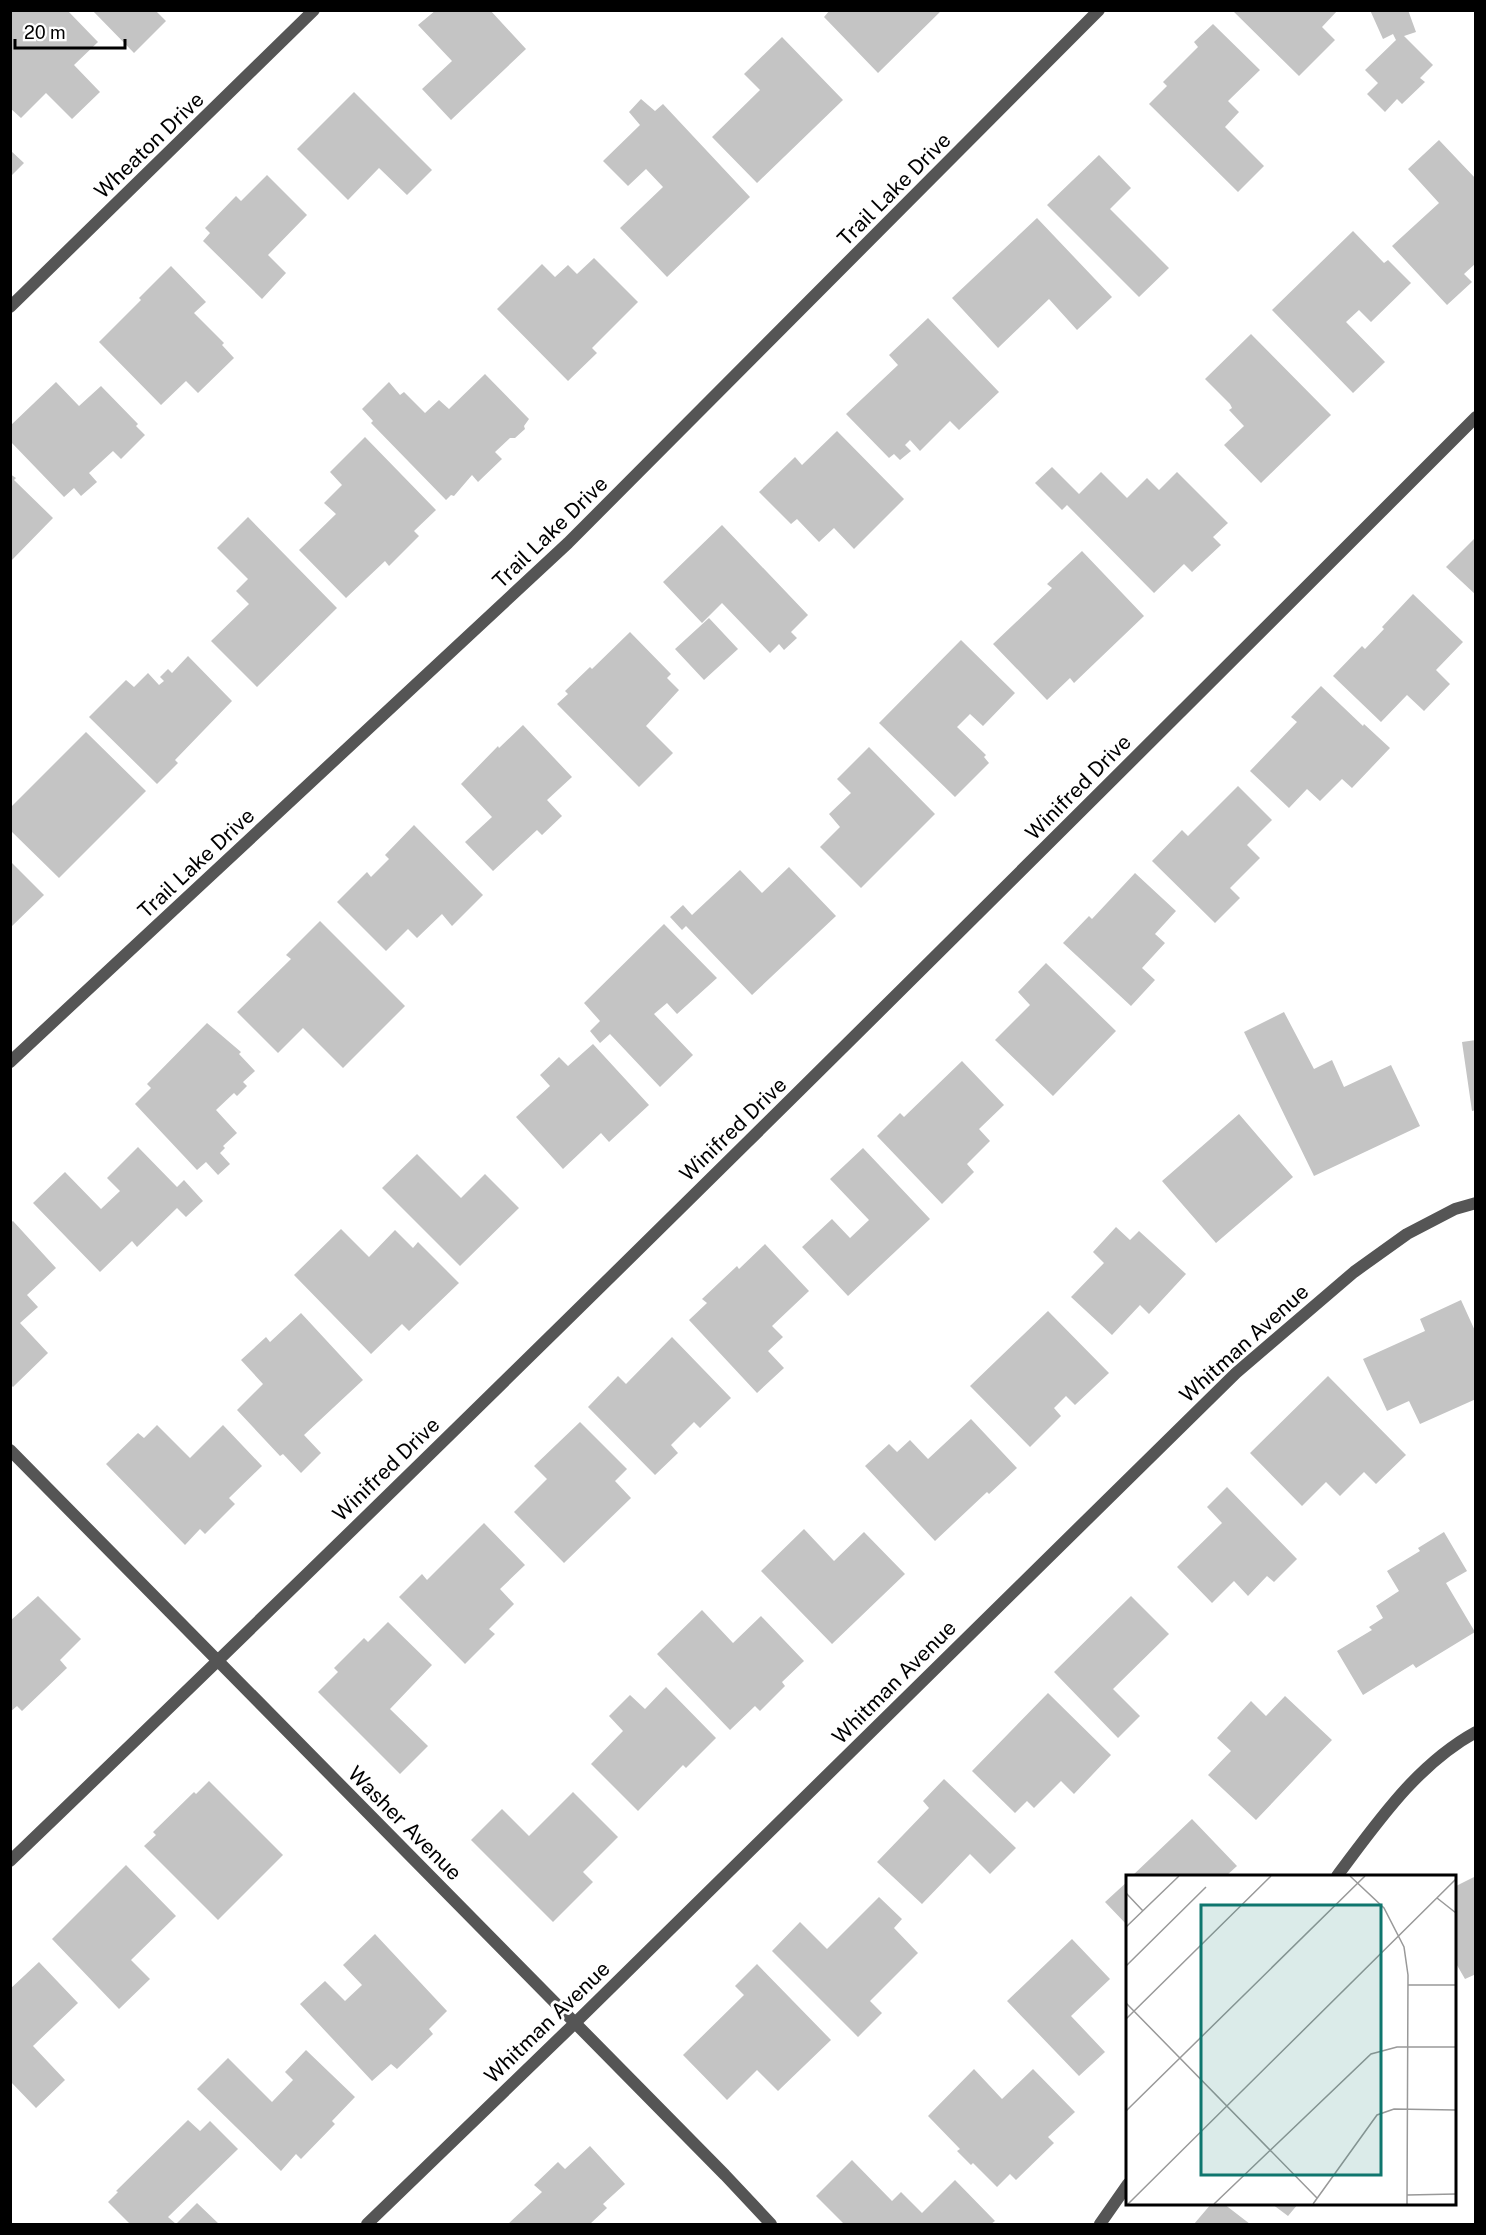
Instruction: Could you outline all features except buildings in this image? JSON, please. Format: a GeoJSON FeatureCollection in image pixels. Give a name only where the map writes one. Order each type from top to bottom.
{"type":"FeatureCollection","features":[{"type":"Feature","properties":{"kind":"street","name":"Wheaton Drive"},"geometry":{"type":"LineString","coordinates":[[10,307],[314,10]]}},
{"type":"Feature","properties":{"kind":"street","name":"Trail Lake Drive"},"geometry":{"type":"LineString","coordinates":[[10,1062],[568,543],[1099,10]]}},
{"type":"Feature","properties":{"kind":"street","name":"Winifred Drive"},"geometry":{"type":"LineString","coordinates":[[10,1861],[218,1662],[953,940],[1476,417]]}},
{"type":"Feature","properties":{"kind":"street","name":"Whitman Avenue"},"geometry":{"type":"LineString","coordinates":[[367,2224],[575,2023],[1236,1373],[1354,1272],[1407,1234],[1455,1209],[1476,1203]]}},
{"type":"Feature","properties":{"kind":"street","name":"Washer Avenue"},"geometry":{"type":"LineString","coordinates":[[10,1450],[771,2224]]}},
{"type":"Feature","properties":{"kind":"street"},"geometry":{"type":"LineString","coordinates":[[1338,1875],[1400,1793],[1458,1742],[1476,1732]]}},
{"type":"Feature","properties":{"kind":"street"},"geometry":{"type":"LineString","coordinates":[[1100,2224],[1126,2187]]}}]}
